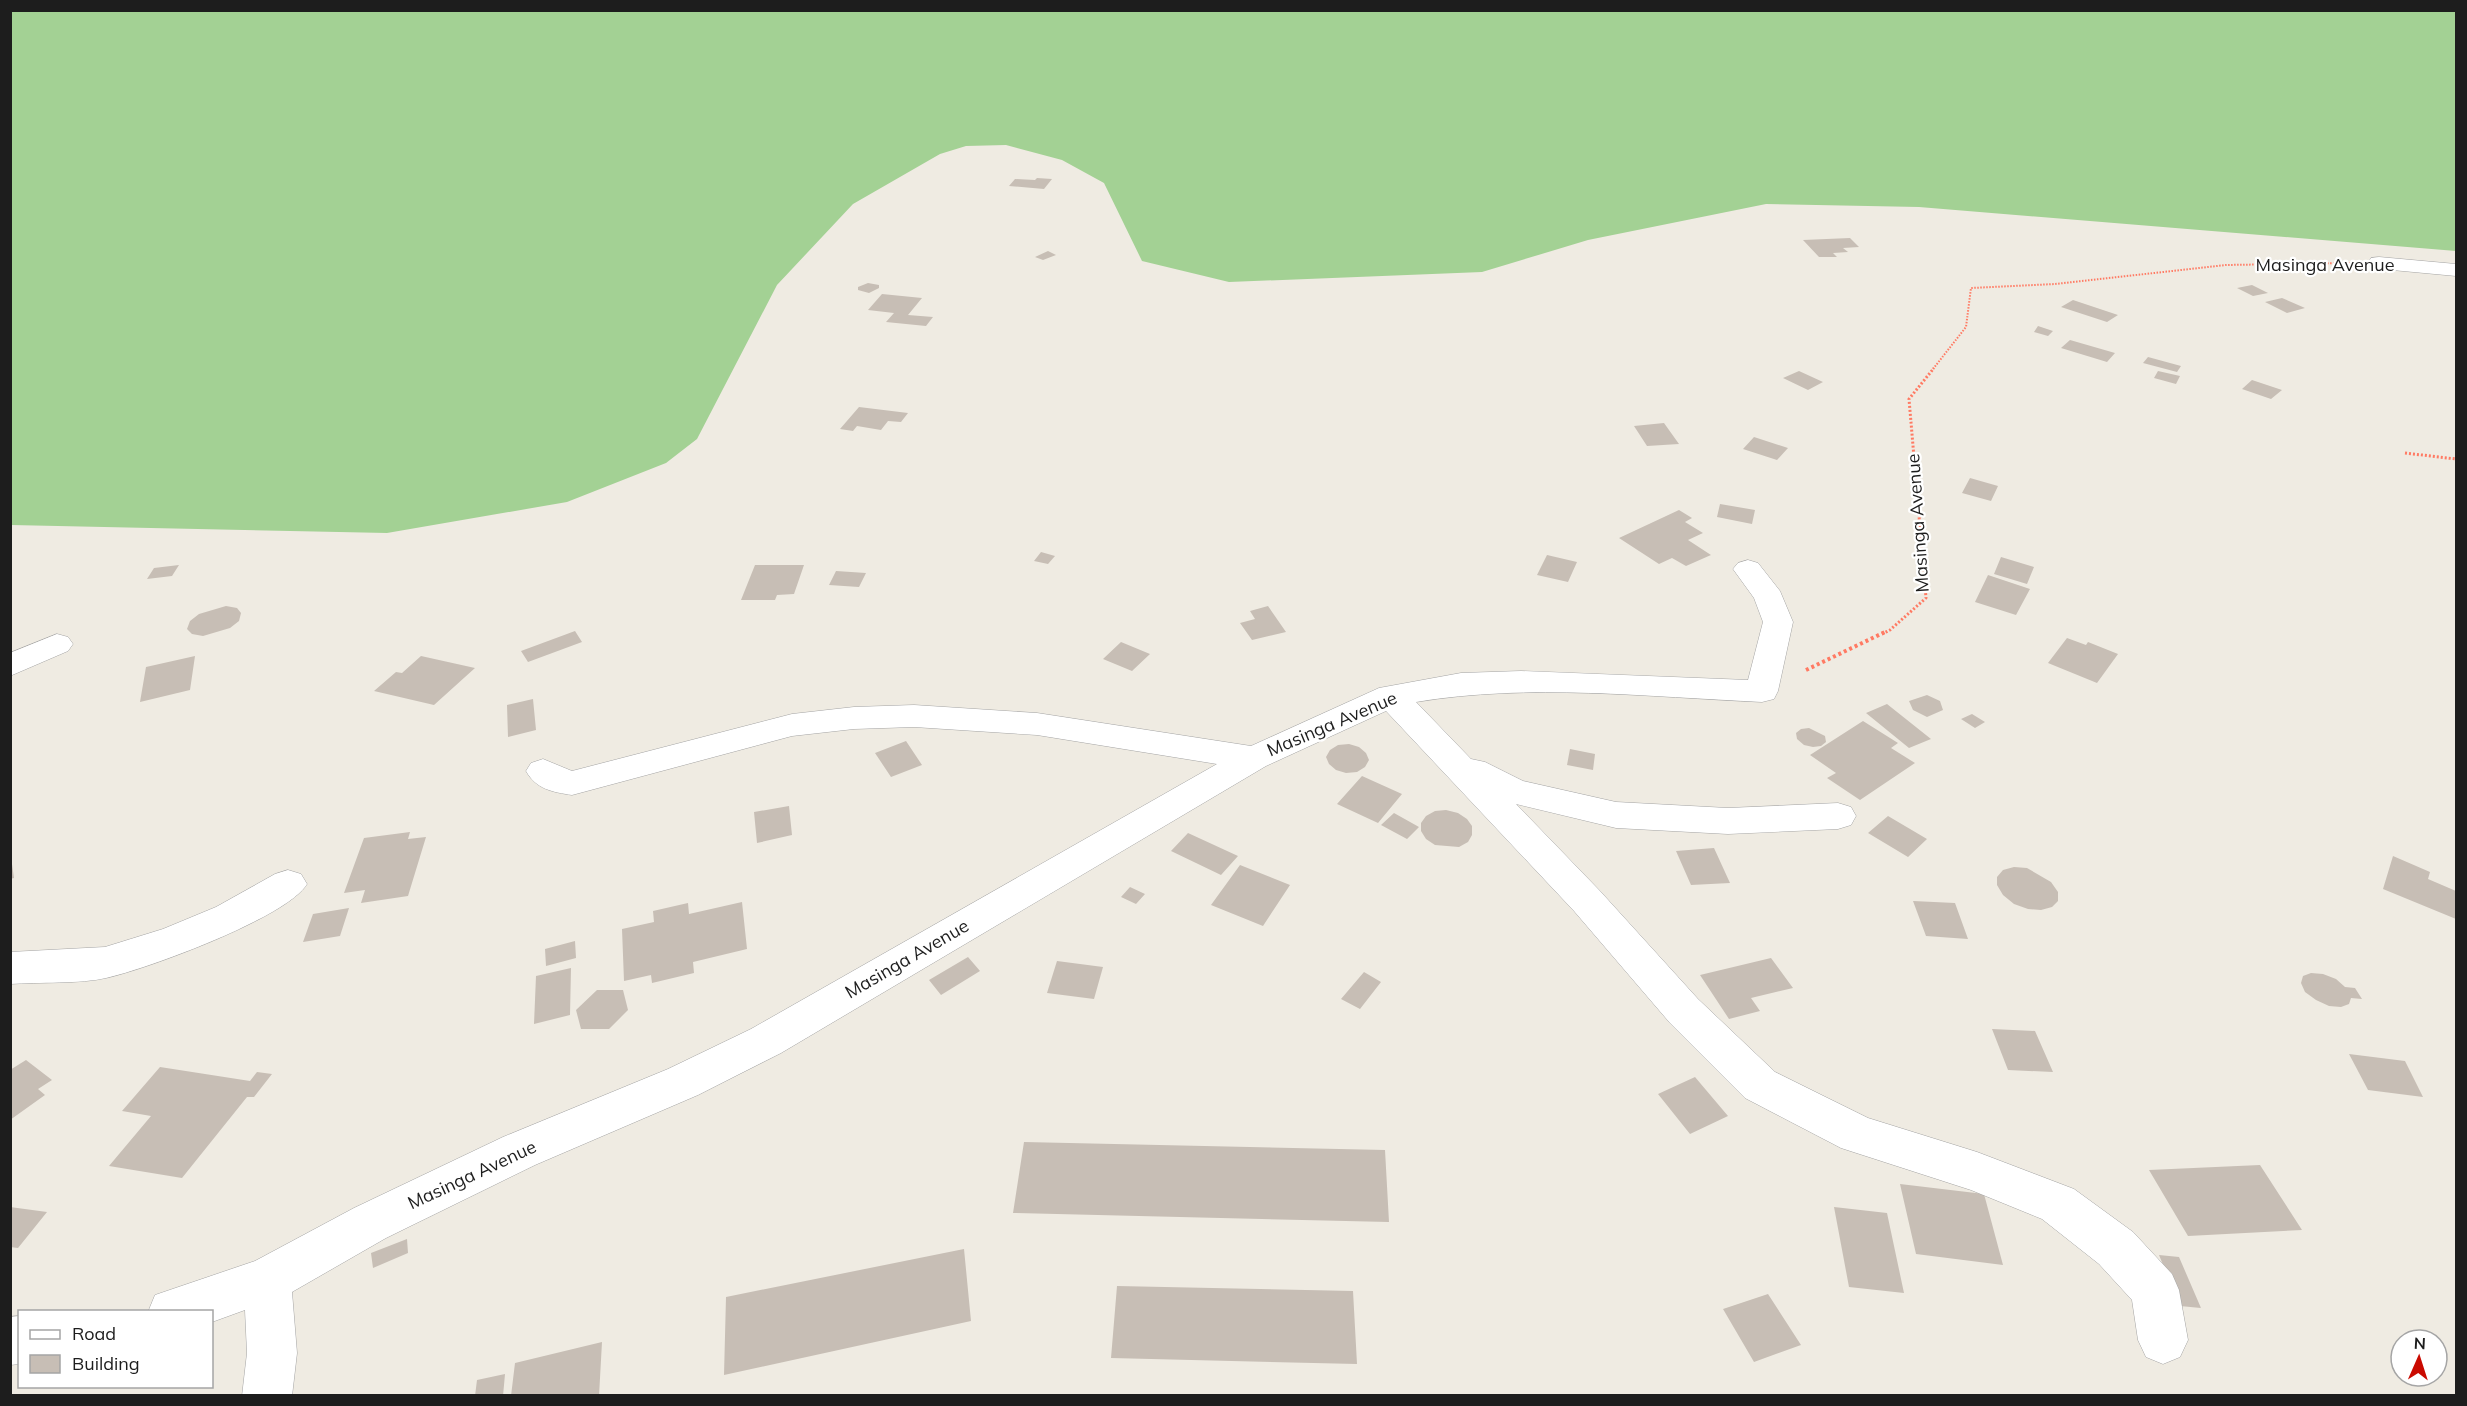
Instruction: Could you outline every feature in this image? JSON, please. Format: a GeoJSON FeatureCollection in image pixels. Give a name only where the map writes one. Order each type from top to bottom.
{"type":"FeatureCollection","features":[{"type":"Feature","properties":{"kind":"street","name":"Masinga Avenue"},"geometry":{"type":"LineString","coordinates":[[2379,263],[2457,270]]}},
{"type":"Feature","properties":{"kind":"street"},"geometry":{"type":"LineString","coordinates":[[1748,569],[1769,597],[1779,622],[1762,691]]}},
{"type":"Feature","properties":{"kind":"street"},"geometry":{"type":"LineString","coordinates":[[10,666],[57,644]]}},
{"type":"Feature","properties":{"kind":"street","name":"Masinga Avenue"},"geometry":{"type":"LineString","coordinates":[[175,1310],[267,1280],[370,1223],[519,1151],[683,1082],[766,1041],[1254,758],[1391,696],[1461,684],[1521,681],[1762,691]]}},
{"type":"Feature","properties":{"kind":"street"},"geometry":{"type":"LineString","coordinates":[[1391,696],[1587,901],[1684,1011],[1760,1085],[1857,1134],[1977,1172],[2058,1204],[2116,1248],[2155,1290],[2163,1340]]}},
{"type":"Feature","properties":{"kind":"street"},"geometry":{"type":"LineString","coordinates":[[543,771],[555,780],[572,783],[792,725],[854,718],[914,716],[1037,724],[1254,758]]}},
{"type":"Feature","properties":{"kind":"street"},"geometry":{"type":"LineString","coordinates":[[1450,759],[1513,791],[1616,816],[1728,821],[1838,816]]}},
{"type":"Feature","properties":{"kind":"street"},"geometry":{"type":"LineString","coordinates":[[10,968],[105,963],[176,940],[230,917],[288,884]]}},
{"type":"Feature","properties":{"kind":"street"},"geometry":{"type":"LineString","coordinates":[[267,1280],[272,1353],[267,1395]]}},
{"type":"Feature","properties":{"kind":"path","name":"Masinga Avenue"},"geometry":{"type":"LineString","coordinates":[[1762,691],[1890,630],[1926,598],[1909,399],[1966,327],[1971,288],[2055,284],[2226,265],[2379,263]]}},
{"type":"Feature","properties":{"kind":"path"},"geometry":{"type":"LineString","coordinates":[[2405,453],[2457,459]]}},
{"type":"Feature","properties":{"kind":"green space"},"geometry":{"type":"Polygon","coordinates":[[[11,10],[2456,11],[2456,251],[1919,207],[1766,204],[1588,240],[1482,272],[1229,282],[1142,261],[1104,183],[1062,160],[1006,145],[966,146],[940,154],[853,204],[777,285],[697,439],[666,463],[567,502],[387,533],[11,525],[11,10]]]}},
{"type":"Feature","properties":{"kind":"building"},"geometry":{"type":"Polygon","coordinates":[[[1037,178],[1052,179],[1044,189],[1009,186],[1015,179],[1035,180],[1037,178]]]}},
{"type":"Feature","properties":{"kind":"building"},"geometry":{"type":"Polygon","coordinates":[[[1850,238],[1859,247],[1843,248],[1848,252],[1833,253],[1837,257],[1819,257],[1803,240],[1850,238]]]}},
{"type":"Feature","properties":{"kind":"building"},"geometry":{"type":"Polygon","coordinates":[[[1048,251],[1056,255],[1043,260],[1035,257],[1048,251]]]}},
{"type":"Feature","properties":{"kind":"building"},"geometry":{"type":"Polygon","coordinates":[[[868,283],[879,285],[879,288],[869,293],[858,290],[858,287],[868,283]]]}},
{"type":"Feature","properties":{"kind":"building"},"geometry":{"type":"Polygon","coordinates":[[[2252,285],[2268,293],[2253,296],[2237,288],[2252,285]]]}},
{"type":"Feature","properties":{"kind":"building"},"geometry":{"type":"Polygon","coordinates":[[[882,294],[922,298],[908,315],[933,317],[926,326],[886,322],[894,313],[868,310],[882,294]]]}},
{"type":"Feature","properties":{"kind":"building"},"geometry":{"type":"Polygon","coordinates":[[[2282,298],[2305,308],[2287,313],[2265,302],[2282,298]]]}},
{"type":"Feature","properties":{"kind":"building"},"geometry":{"type":"Polygon","coordinates":[[[2073,300],[2118,315],[2107,322],[2061,307],[2073,300]]]}},
{"type":"Feature","properties":{"kind":"building"},"geometry":{"type":"Polygon","coordinates":[[[2038,326],[2053,331],[2048,336],[2034,332],[2038,326]]]}},
{"type":"Feature","properties":{"kind":"building"},"geometry":{"type":"Polygon","coordinates":[[[2070,340],[2115,353],[2107,362],[2061,348],[2070,340]]]}},
{"type":"Feature","properties":{"kind":"building"},"geometry":{"type":"Polygon","coordinates":[[[2148,357],[2181,366],[2177,372],[2143,363],[2148,357]]]}},
{"type":"Feature","properties":{"kind":"building"},"geometry":{"type":"Polygon","coordinates":[[[1799,371],[1823,382],[1808,390],[1783,378],[1799,371]]]}},
{"type":"Feature","properties":{"kind":"building"},"geometry":{"type":"Polygon","coordinates":[[[2158,371],[2180,376],[2176,384],[2154,378],[2158,371]]]}},
{"type":"Feature","properties":{"kind":"building"},"geometry":{"type":"Polygon","coordinates":[[[2252,380],[2282,390],[2271,399],[2242,389],[2252,380]]]}},
{"type":"Feature","properties":{"kind":"building"},"geometry":{"type":"Polygon","coordinates":[[[859,407],[908,413],[901,422],[888,421],[881,430],[857,426],[853,431],[840,429],[859,407]]]}},
{"type":"Feature","properties":{"kind":"building"},"geometry":{"type":"Polygon","coordinates":[[[1664,423],[1679,444],[1647,446],[1634,426],[1664,423]]]}},
{"type":"Feature","properties":{"kind":"building"},"geometry":{"type":"Polygon","coordinates":[[[1754,437],[1788,448],[1777,460],[1743,449],[1754,437]]]}},
{"type":"Feature","properties":{"kind":"building"},"geometry":{"type":"Polygon","coordinates":[[[1970,478],[1998,486],[1991,501],[1962,493],[1970,478]]]}},
{"type":"Feature","properties":{"kind":"building"},"geometry":{"type":"Polygon","coordinates":[[[1720,504],[1755,510],[1752,524],[1717,517],[1720,504]]]}},
{"type":"Feature","properties":{"kind":"building"},"geometry":{"type":"Polygon","coordinates":[[[1679,510],[1692,518],[1685,522],[1703,533],[1688,540],[1711,555],[1686,566],[1672,558],[1659,564],[1619,538],[1679,510]]]}},
{"type":"Feature","properties":{"kind":"building"},"geometry":{"type":"Polygon","coordinates":[[[1041,552],[1055,556],[1048,564],[1034,561],[1041,552]]]}},
{"type":"Feature","properties":{"kind":"building"},"geometry":{"type":"Polygon","coordinates":[[[1547,555],[1577,562],[1568,582],[1537,575],[1547,555]]]}},
{"type":"Feature","properties":{"kind":"building"},"geometry":{"type":"Polygon","coordinates":[[[2001,557],[2034,567],[2027,584],[1994,574],[2001,557]]]}},
{"type":"Feature","properties":{"kind":"building"},"geometry":{"type":"Polygon","coordinates":[[[179,565],[172,576],[147,579],[154,568],[179,565]]]}},
{"type":"Feature","properties":{"kind":"building"},"geometry":{"type":"Polygon","coordinates":[[[755,565],[804,565],[794,594],[777,595],[775,600],[741,600],[755,565]]]}},
{"type":"Feature","properties":{"kind":"building"},"geometry":{"type":"Polygon","coordinates":[[[836,571],[866,573],[859,587],[829,585],[836,571]]]}},
{"type":"Feature","properties":{"kind":"building"},"geometry":{"type":"Polygon","coordinates":[[[1988,575],[2030,589],[2016,615],[1975,602],[1988,575]]]}},
{"type":"Feature","properties":{"kind":"building"},"geometry":{"type":"Polygon","coordinates":[[[226,606],[237,608],[241,613],[239,621],[230,628],[203,636],[192,634],[187,629],[190,621],[199,614],[226,606]]]}},
{"type":"Feature","properties":{"kind":"building"},"geometry":{"type":"Polygon","coordinates":[[[1268,606],[1286,632],[1252,640],[1240,623],[1255,619],[1250,611],[1268,606]]]}},
{"type":"Feature","properties":{"kind":"building"},"geometry":{"type":"Polygon","coordinates":[[[575,631],[582,642],[528,662],[521,651],[575,631]]]}},
{"type":"Feature","properties":{"kind":"building"},"geometry":{"type":"Polygon","coordinates":[[[2067,638],[2086,645],[2088,642],[2118,654],[2097,683],[2048,663],[2067,638]]]}},
{"type":"Feature","properties":{"kind":"building"},"geometry":{"type":"Polygon","coordinates":[[[1121,642],[1150,654],[1132,671],[1103,659],[1121,642]]]}},
{"type":"Feature","properties":{"kind":"building"},"geometry":{"type":"Polygon","coordinates":[[[195,656],[190,690],[140,702],[146,667],[195,656]]]}},
{"type":"Feature","properties":{"kind":"building"},"geometry":{"type":"Polygon","coordinates":[[[421,656],[475,668],[434,705],[374,691],[396,672],[402,673],[421,656]]]}},
{"type":"Feature","properties":{"kind":"building"},"geometry":{"type":"Polygon","coordinates":[[[1927,695],[1940,701],[1943,710],[1927,717],[1913,710],[1909,701],[1927,695]]]}},
{"type":"Feature","properties":{"kind":"building"},"geometry":{"type":"Polygon","coordinates":[[[533,699],[536,730],[508,737],[507,705],[533,699]]]}},
{"type":"Feature","properties":{"kind":"building"},"geometry":{"type":"Polygon","coordinates":[[[1887,704],[1931,739],[1909,748],[1866,713],[1887,704]]]}},
{"type":"Feature","properties":{"kind":"building"},"geometry":{"type":"Polygon","coordinates":[[[1972,714],[1985,722],[1975,728],[1961,719],[1972,714]]]}},
{"type":"Feature","properties":{"kind":"building"},"geometry":{"type":"Polygon","coordinates":[[[1863,721],[1898,743],[1891,748],[1915,763],[1860,800],[1827,778],[1836,773],[1810,755],[1863,721]]]}},
{"type":"Feature","properties":{"kind":"building"},"geometry":{"type":"Polygon","coordinates":[[[1809,728],[1825,736],[1826,742],[1821,746],[1804,745],[1797,739],[1796,733],[1801,729],[1809,728]]]}},
{"type":"Feature","properties":{"kind":"building"},"geometry":{"type":"Polygon","coordinates":[[[906,741],[922,765],[891,777],[875,753],[906,741]]]}},
{"type":"Feature","properties":{"kind":"building"},"geometry":{"type":"Polygon","coordinates":[[[1349,744],[1359,747],[1366,753],[1369,760],[1365,767],[1357,772],[1346,773],[1336,770],[1329,764],[1326,757],[1330,750],[1338,745],[1349,744]]]}},
{"type":"Feature","properties":{"kind":"building"},"geometry":{"type":"Polygon","coordinates":[[[1570,749],[1595,754],[1593,770],[1567,765],[1570,749]]]}},
{"type":"Feature","properties":{"kind":"building"},"geometry":{"type":"Polygon","coordinates":[[[1362,776],[1402,794],[1378,823],[1337,804],[1362,776]]]}},
{"type":"Feature","properties":{"kind":"building"},"geometry":{"type":"Polygon","coordinates":[[[789,806],[792,835],[757,843],[754,812],[789,806]]]}},
{"type":"Feature","properties":{"kind":"building"},"geometry":{"type":"Polygon","coordinates":[[[1446,810],[1458,813],[1472,826],[1472,835],[1468,842],[1459,847],[1435,845],[1426,839],[1421,831],[1421,823],[1426,816],[1435,811],[1446,810]]]}},
{"type":"Feature","properties":{"kind":"building"},"geometry":{"type":"Polygon","coordinates":[[[1394,813],[1419,827],[1407,839],[1381,825],[1394,813]]]}},
{"type":"Feature","properties":{"kind":"building"},"geometry":{"type":"Polygon","coordinates":[[[1888,816],[1927,839],[1908,857],[1868,833],[1888,816]]]}},
{"type":"Feature","properties":{"kind":"building"},"geometry":{"type":"Polygon","coordinates":[[[410,832],[408,839],[426,837],[408,896],[361,903],[365,890],[344,893],[364,838],[410,832]]]}},
{"type":"Feature","properties":{"kind":"building"},"geometry":{"type":"Polygon","coordinates":[[[1188,833],[1238,856],[1221,875],[1171,851],[1188,833]]]}},
{"type":"Feature","properties":{"kind":"building"},"geometry":{"type":"Polygon","coordinates":[[[1714,848],[1730,883],[1691,885],[1676,851],[1714,848]]]}},
{"type":"Feature","properties":{"kind":"building"},"geometry":{"type":"Polygon","coordinates":[[[10,850],[14,878],[10,879],[10,850]]]}},
{"type":"Feature","properties":{"kind":"building"},"geometry":{"type":"Polygon","coordinates":[[[2393,856],[2430,872],[2428,879],[2456,891],[2456,919],[2383,889],[2393,856]]]}},
{"type":"Feature","properties":{"kind":"building"},"geometry":{"type":"Polygon","coordinates":[[[1240,865],[1290,885],[1263,926],[1211,905],[1240,865]]]}},
{"type":"Feature","properties":{"kind":"building"},"geometry":{"type":"Polygon","coordinates":[[[2014,867],[2027,868],[2051,882],[2058,892],[2058,901],[2052,907],[2041,910],[2028,909],[2014,904],[2003,895],[1997,885],[1997,877],[2003,870],[2014,867]]]}},
{"type":"Feature","properties":{"kind":"building"},"geometry":{"type":"Polygon","coordinates":[[[1130,887],[1145,894],[1136,904],[1121,897],[1130,887]]]}},
{"type":"Feature","properties":{"kind":"building"},"geometry":{"type":"Polygon","coordinates":[[[1913,901],[1955,903],[1968,939],[1926,936],[1913,901]]]}},
{"type":"Feature","properties":{"kind":"building"},"geometry":{"type":"Polygon","coordinates":[[[742,902],[747,949],[693,962],[694,973],[652,983],[651,975],[624,981],[622,929],[654,922],[653,911],[688,903],[689,914],[742,902]]]}},
{"type":"Feature","properties":{"kind":"building"},"geometry":{"type":"Polygon","coordinates":[[[349,908],[340,936],[303,942],[313,914],[349,908]]]}},
{"type":"Feature","properties":{"kind":"building"},"geometry":{"type":"Polygon","coordinates":[[[575,941],[576,958],[546,966],[545,949],[575,941]]]}},
{"type":"Feature","properties":{"kind":"building"},"geometry":{"type":"Polygon","coordinates":[[[968,957],[980,971],[941,995],[929,980],[968,957]]]}},
{"type":"Feature","properties":{"kind":"building"},"geometry":{"type":"Polygon","coordinates":[[[1771,958],[1793,988],[1751,998],[1760,1011],[1729,1019],[1700,975],[1771,958]]]}},
{"type":"Feature","properties":{"kind":"building"},"geometry":{"type":"Polygon","coordinates":[[[1057,961],[1103,967],[1094,999],[1047,993],[1057,961]]]}},
{"type":"Feature","properties":{"kind":"building"},"geometry":{"type":"Polygon","coordinates":[[[571,968],[570,1015],[534,1024],[536,976],[571,968]]]}},
{"type":"Feature","properties":{"kind":"building"},"geometry":{"type":"Polygon","coordinates":[[[1364,972],[1381,982],[1360,1009],[1341,999],[1364,972]]]}},
{"type":"Feature","properties":{"kind":"building"},"geometry":{"type":"Polygon","coordinates":[[[2311,973],[2323,974],[2336,979],[2345,987],[2355,988],[2362,999],[2351,998],[2349,1004],[2341,1007],[2329,1006],[2316,1000],[2305,992],[2301,983],[2303,976],[2311,973]]]}},
{"type":"Feature","properties":{"kind":"building"},"geometry":{"type":"Polygon","coordinates":[[[597,990],[623,990],[628,1010],[609,1029],[581,1029],[576,1010],[597,990]]]}},
{"type":"Feature","properties":{"kind":"building"},"geometry":{"type":"Polygon","coordinates":[[[1992,1029],[2035,1031],[2053,1072],[2008,1070],[1992,1029]]]}},
{"type":"Feature","properties":{"kind":"building"},"geometry":{"type":"Polygon","coordinates":[[[2349,1054],[2405,1061],[2423,1097],[2368,1090],[2349,1054]]]}},
{"type":"Feature","properties":{"kind":"building"},"geometry":{"type":"Polygon","coordinates":[[[26,1060],[52,1080],[38,1089],[45,1095],[10,1120],[10,1070],[26,1060]]]}},
{"type":"Feature","properties":{"kind":"building"},"geometry":{"type":"Polygon","coordinates":[[[160,1067],[250,1081],[257,1072],[272,1074],[254,1097],[247,1097],[182,1178],[109,1166],[151,1116],[122,1111],[160,1067]]]}},
{"type":"Feature","properties":{"kind":"building"},"geometry":{"type":"Polygon","coordinates":[[[1695,1077],[1728,1116],[1690,1134],[1658,1094],[1695,1077]]]}},
{"type":"Feature","properties":{"kind":"building"},"geometry":{"type":"Polygon","coordinates":[[[1024,1142],[1385,1150],[1389,1222],[1013,1213],[1024,1142]]]}},
{"type":"Feature","properties":{"kind":"building"},"geometry":{"type":"Polygon","coordinates":[[[2260,1165],[2302,1230],[2188,1236],[2149,1170],[2260,1165]]]}},
{"type":"Feature","properties":{"kind":"building"},"geometry":{"type":"Polygon","coordinates":[[[1900,1184],[1984,1194],[2003,1265],[1916,1254],[1900,1184]]]}},
{"type":"Feature","properties":{"kind":"building"},"geometry":{"type":"Polygon","coordinates":[[[10,1207],[47,1212],[18,1248],[10,1247],[10,1207]]]}},
{"type":"Feature","properties":{"kind":"building"},"geometry":{"type":"Polygon","coordinates":[[[1834,1207],[1887,1213],[1904,1293],[1849,1287],[1834,1207]]]}},
{"type":"Feature","properties":{"kind":"building"},"geometry":{"type":"Polygon","coordinates":[[[407,1239],[408,1253],[373,1268],[371,1253],[407,1239]]]}},
{"type":"Feature","properties":{"kind":"building"},"geometry":{"type":"Polygon","coordinates":[[[964,1249],[971,1321],[724,1375],[726,1297],[964,1249]]]}},
{"type":"Feature","properties":{"kind":"building"},"geometry":{"type":"Polygon","coordinates":[[[2159,1255],[2179,1257],[2201,1308],[2180,1306],[2159,1255]]]}},
{"type":"Feature","properties":{"kind":"building"},"geometry":{"type":"Polygon","coordinates":[[[1117,1286],[1353,1291],[1357,1364],[1111,1358],[1117,1286]]]}},
{"type":"Feature","properties":{"kind":"building"},"geometry":{"type":"Polygon","coordinates":[[[1768,1294],[1801,1345],[1754,1362],[1723,1309],[1768,1294]]]}},
{"type":"Feature","properties":{"kind":"building"},"geometry":{"type":"Polygon","coordinates":[[[602,1342],[599,1396],[511,1396],[515,1363],[602,1342]]]}},
{"type":"Feature","properties":{"kind":"building"},"geometry":{"type":"Polygon","coordinates":[[[505,1374],[503,1396],[475,1396],[477,1380],[505,1374]]]}}]}
